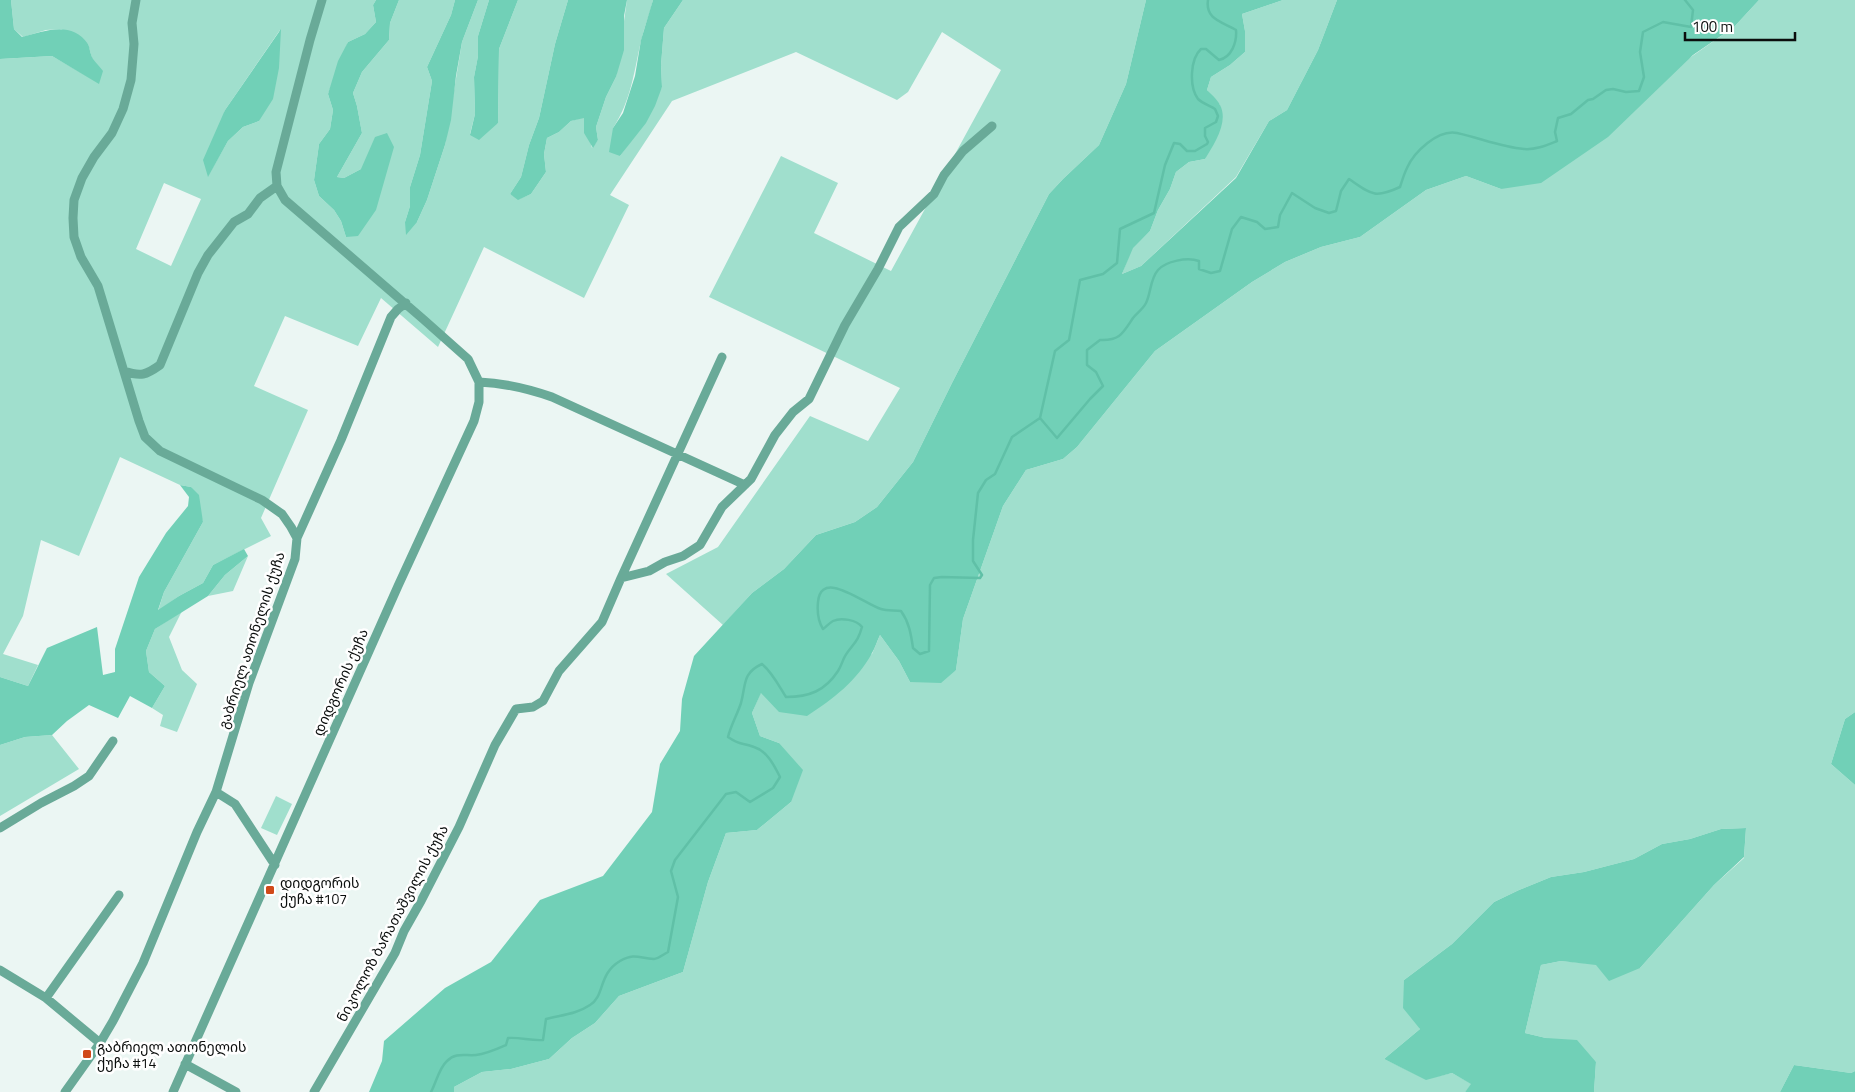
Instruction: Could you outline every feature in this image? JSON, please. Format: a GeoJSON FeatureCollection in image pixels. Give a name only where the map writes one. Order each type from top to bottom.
{"type":"FeatureCollection","features":[{"type":"Feature","properties":{"kind":"street","name":"გაბრიელ ათონელის ქუჩა"},"geometry":{"type":"LineString","coordinates":[[65,1092],[100,1043],[143,963],[197,832],[216,792],[249,683],[295,559],[297,538],[292,526],[282,514],[262,500],[160,451],[145,437],[98,286],[81,257],[74,237],[74,200],[82,178],[94,157],[112,133],[123,109],[131,80],[134,44],[132,23],[136,0]]}},
{"type":"Feature","properties":{"kind":"street"},"geometry":{"type":"LineString","coordinates":[[124,371],[137,375],[149,372],[160,365],[198,273],[208,256],[234,222],[248,214],[260,198],[277,186],[276,172],[322,0]]}},
{"type":"Feature","properties":{"kind":"street"},"geometry":{"type":"LineString","coordinates":[[621,578],[649,571],[664,562],[683,556],[700,545],[722,507],[751,479],[775,435],[793,412],[809,399],[845,325],[878,269],[899,227],[934,194],[944,175],[963,151],[992,126]]}},
{"type":"Feature","properties":{"kind":"street","name":"დიდგორის ქუჩა"},"geometry":{"type":"LineString","coordinates":[[173,1092],[386,612],[474,421],[479,402],[479,382],[468,359],[406,303],[285,200],[277,186]]}},
{"type":"Feature","properties":{"kind":"street"},"geometry":{"type":"LineString","coordinates":[[297,538],[342,440],[391,316],[406,303]]}},
{"type":"Feature","properties":{"kind":"street","name":"ნიკოლოზ ბარათაშვილის ქუჩა"},"geometry":{"type":"LineString","coordinates":[[314,1092],[395,953],[404,930],[421,901],[476,791],[495,745],[516,709],[533,707],[543,701],[560,671],[602,622],[722,357]]}},
{"type":"Feature","properties":{"kind":"street"},"geometry":{"type":"LineString","coordinates":[[479,382],[495,383],[537,392],[745,485]]}},
{"type":"Feature","properties":{"kind":"street"},"geometry":{"type":"LineString","coordinates":[[0,828],[89,776],[113,741]]}},
{"type":"Feature","properties":{"kind":"street"},"geometry":{"type":"LineString","coordinates":[[216,792],[235,804],[275,865]]}},
{"type":"Feature","properties":{"kind":"street"},"geometry":{"type":"LineString","coordinates":[[46,998],[119,895]]}},
{"type":"Feature","properties":{"kind":"street"},"geometry":{"type":"LineString","coordinates":[[0,970],[46,998],[100,1043]]}},
{"type":"Feature","properties":{"kind":"street"},"geometry":{"type":"LineString","coordinates":[[185,1064],[236,1092]]}},
{"type":"Feature","properties":{"kind":"green space"},"geometry":{"type":"Polygon","coordinates":[[[0,0],[11,0],[14,29],[22,37],[57,29],[74,32],[81,37],[88,44],[93,59],[103,71],[99,84],[52,56],[0,59],[0,0]]]}},
{"type":"Feature","properties":{"kind":"green space"},"geometry":{"type":"Polygon","coordinates":[[[11,0],[376,0],[373,5],[376,22],[365,34],[348,42],[328,94],[333,110],[330,129],[319,144],[314,180],[319,196],[334,210],[341,221],[346,237],[361,169],[344,178],[337,177],[362,133],[353,93],[362,72],[389,40],[390,23],[399,0],[455,0],[451,15],[427,67],[432,81],[420,155],[410,187],[410,206],[405,222],[417,222],[427,200],[445,145],[462,42],[478,0],[489,0],[478,36],[478,56],[474,77],[475,114],[470,134],[498,123],[499,49],[518,0],[568,0],[555,44],[539,118],[529,145],[521,177],[510,194],[519,199],[531,194],[546,172],[544,154],[547,138],[559,132],[571,121],[584,117],[592,148],[598,140],[596,127],[606,97],[616,77],[627,0],[653,0],[642,36],[628,97],[613,128],[620,156],[633,138],[662,87],[661,65],[664,28],[683,0],[1146,0],[1126,84],[1099,145],[1049,194],[913,462],[877,507],[855,522],[816,535],[784,569],[752,593],[723,625],[666,574],[718,547],[810,416],[868,441],[900,388],[709,297],[781,156],[838,183],[814,233],[891,271],[1001,70],[942,32],[908,92],[897,100],[796,52],[672,101],[610,195],[629,205],[584,298],[484,247],[438,347],[381,298],[358,346],[285,316],[254,386],[308,410],[261,518],[271,536],[213,565],[203,583],[179,596],[158,611],[164,592],[203,522],[191,487],[180,485],[120,457],[79,556],[41,540],[23,616],[3,654],[38,665],[28,686],[0,677],[0,59],[52,56],[99,83],[88,44],[61,29],[46,30],[23,37],[14,29],[11,0]],[[280,30],[225,110],[208,176],[228,141],[243,127],[259,121],[280,30]],[[164,183],[136,249],[171,266],[201,199],[164,183]]]}},
{"type":"Feature","properties":{"kind":"green space"},"geometry":{"type":"Polygon","coordinates":[[[376,0],[399,0],[390,23],[389,40],[362,72],[353,93],[362,133],[337,177],[344,178],[361,169],[375,137],[387,133],[394,147],[376,210],[358,236],[346,237],[341,221],[334,210],[319,196],[314,180],[319,144],[330,129],[333,110],[328,94],[338,61],[348,42],[365,34],[376,22],[373,5],[376,0]]]}},
{"type":"Feature","properties":{"kind":"green space"},"geometry":{"type":"Polygon","coordinates":[[[455,0],[478,0],[462,42],[451,120],[445,145],[427,200],[417,222],[406,235],[405,222],[410,206],[410,187],[420,155],[432,81],[427,67],[451,15],[455,0]]]}},
{"type":"Feature","properties":{"kind":"green space"},"geometry":{"type":"Polygon","coordinates":[[[489,0],[518,0],[499,49],[498,123],[479,140],[470,135],[475,114],[474,77],[478,56],[478,36],[489,0]]]}},
{"type":"Feature","properties":{"kind":"green space"},"geometry":{"type":"Polygon","coordinates":[[[568,0],[627,0],[624,16],[624,50],[616,77],[606,97],[596,127],[598,140],[593,148],[584,133],[584,118],[571,121],[559,132],[547,138],[544,154],[546,172],[531,194],[518,200],[510,194],[521,177],[529,145],[539,118],[555,44],[568,0]]]}},
{"type":"Feature","properties":{"kind":"green space"},"geometry":{"type":"Polygon","coordinates":[[[653,0],[683,0],[664,28],[661,65],[662,87],[655,106],[646,123],[620,156],[609,152],[613,128],[623,113],[635,76],[641,40],[653,0]]]}},
{"type":"Feature","properties":{"kind":"green space"},"geometry":{"type":"Polygon","coordinates":[[[1146,0],[1283,0],[1242,14],[1245,31],[1245,52],[1230,65],[1211,77],[1207,90],[1220,105],[1222,112],[1222,126],[1216,140],[1205,159],[1189,162],[1176,172],[1150,231],[1133,248],[1122,274],[1141,266],[1236,178],[1269,121],[1287,110],[1318,50],[1337,0],[1759,0],[1734,27],[1693,55],[1608,137],[1541,183],[1501,189],[1466,176],[1426,190],[1360,237],[1321,247],[1285,262],[1252,282],[1155,351],[1077,447],[1063,459],[1026,470],[1003,506],[963,619],[956,670],[941,683],[910,682],[899,661],[880,635],[866,663],[852,681],[807,716],[779,712],[761,693],[752,713],[760,736],[779,743],[803,770],[791,802],[757,830],[726,833],[708,882],[683,972],[619,996],[595,1023],[572,1038],[549,1059],[511,1069],[482,1072],[454,1087],[454,1092],[369,1092],[382,1061],[384,1041],[445,988],[491,962],[540,900],[603,876],[652,812],[660,764],[680,731],[682,699],[694,656],[752,593],[784,569],[816,535],[855,522],[877,507],[913,462],[1049,194],[1099,145],[1126,84],[1146,0]]]}},
{"type":"Feature","properties":{"kind":"green space"},"geometry":{"type":"Polygon","coordinates":[[[1283,0],[1337,0],[1318,50],[1287,110],[1269,121],[1236,177],[1141,266],[1122,274],[1132,248],[1150,231],[1176,172],[1189,162],[1205,159],[1220,105],[1207,90],[1211,77],[1230,65],[1245,52],[1245,31],[1242,14],[1283,0]]]}},
{"type":"Feature","properties":{"kind":"green space"},"geometry":{"type":"Polygon","coordinates":[[[1759,0],[1855,0],[1855,712],[1845,719],[1831,764],[1855,785],[1855,1071],[1851,1073],[1794,1065],[1780,1092],[1594,1092],[1596,1062],[1546,1038],[1525,1033],[1541,965],[1561,961],[1640,968],[1714,885],[1744,858],[1746,828],[1721,829],[1690,839],[1662,844],[1634,859],[1584,872],[1551,877],[1519,890],[1494,902],[1452,944],[1404,980],[1420,1029],[1384,1059],[1426,1079],[1452,1073],[1472,1084],[1465,1092],[454,1092],[454,1087],[482,1072],[511,1069],[549,1059],[572,1038],[595,1023],[619,996],[683,972],[708,882],[726,833],[757,830],[791,802],[779,743],[760,736],[752,713],[761,692],[872,654],[880,635],[899,661],[910,682],[956,670],[963,619],[1003,506],[1026,470],[1063,459],[1077,447],[1155,351],[1252,282],[1285,262],[1321,247],[1360,237],[1426,190],[1466,176],[1501,189],[1734,27],[1759,0]]]}},
{"type":"Feature","properties":{"kind":"green space"},"geometry":{"type":"Polygon","coordinates":[[[281,29],[279,68],[273,99],[259,121],[243,127],[228,141],[208,177],[203,160],[225,110],[281,29]]]}},
{"type":"Feature","properties":{"kind":"green space"},"geometry":{"type":"Polygon","coordinates":[[[180,485],[191,487],[199,495],[203,522],[164,592],[158,610],[203,583],[213,565],[244,549],[248,556],[225,575],[208,596],[155,629],[146,651],[149,672],[165,686],[152,708],[130,696],[118,718],[89,705],[52,735],[25,737],[0,745],[0,677],[28,686],[47,648],[97,627],[103,675],[115,672],[115,649],[139,577],[166,533],[188,506],[189,497],[180,485]]]}},
{"type":"Feature","properties":{"kind":"green space"},"geometry":{"type":"Polygon","coordinates":[[[248,556],[233,591],[208,596],[225,575],[248,556]]]}},
{"type":"Feature","properties":{"kind":"green space"},"geometry":{"type":"Polygon","coordinates":[[[182,611],[169,637],[182,670],[197,684],[177,732],[160,726],[163,715],[152,708],[165,686],[149,672],[146,651],[155,629],[182,611]]]}},
{"type":"Feature","properties":{"kind":"green space"},"geometry":{"type":"Polygon","coordinates":[[[1855,712],[1855,785],[1831,764],[1845,719],[1855,712]]]}},
{"type":"Feature","properties":{"kind":"green space"},"geometry":{"type":"Polygon","coordinates":[[[52,735],[79,769],[0,816],[0,745],[25,737],[52,735]]]}},
{"type":"Feature","properties":{"kind":"green space"},"geometry":{"type":"Polygon","coordinates":[[[276,796],[292,804],[277,835],[261,828],[276,796]]]}},
{"type":"Feature","properties":{"kind":"green space"},"geometry":{"type":"Polygon","coordinates":[[[1746,828],[1744,857],[1714,885],[1640,968],[1609,981],[1596,965],[1561,961],[1541,965],[1525,1033],[1546,1038],[1577,1040],[1596,1062],[1594,1092],[1465,1092],[1471,1084],[1452,1073],[1426,1080],[1384,1059],[1420,1029],[1403,1008],[1404,980],[1452,944],[1494,902],[1551,877],[1584,872],[1634,859],[1662,844],[1690,839],[1721,829],[1746,828]]]}},
{"type":"Feature","properties":{"kind":"green space"},"geometry":{"type":"Polygon","coordinates":[[[1794,1065],[1851,1073],[1855,1071],[1855,1092],[1780,1092],[1794,1065]]]}},
{"type":"Feature","properties":{"kind":"waterway"},"geometry":{"type":"LineString","coordinates":[[1040,418],[1055,351],[1069,340],[1080,280],[1103,274],[1117,263],[1120,229],[1154,213],[1165,165],[1174,143],[1180,144],[1187,151],[1195,151],[1208,142],[1205,136],[1205,128],[1216,122],[1218,116],[1215,109],[1198,99],[1195,94],[1192,81],[1193,66],[1201,49],[1206,49],[1219,60],[1227,56],[1233,48],[1236,35],[1236,30],[1212,16],[1209,12],[1208,0]]}},
{"type":"Feature","properties":{"kind":"waterway"},"geometry":{"type":"LineString","coordinates":[[431,1092],[444,1064],[450,1058],[457,1055],[484,1054],[506,1045],[508,1038],[543,1040],[546,1019],[574,1012],[590,1005],[598,996],[608,972],[620,961],[634,956],[656,959],[668,952],[678,897],[671,871],[675,860],[726,794],[736,792],[750,802],[773,788],[780,777],[773,763],[763,752],[728,737],[741,703],[746,680],[751,671],[762,664],[772,675],[786,697],[802,696],[816,692],[828,684],[858,638],[862,627],[853,621],[840,619],[833,621],[823,629],[818,616],[818,602],[821,592],[827,588],[844,591],[881,609],[901,611],[908,624],[913,648],[920,654],[929,651],[930,585],[934,578],[980,578],[982,575],[973,561],[973,540],[978,493],[986,480],[995,474],[1012,437],[1040,418],[1057,438],[1103,386],[1096,372],[1087,365],[1087,350],[1100,340],[1112,339],[1123,332],[1145,305],[1153,278],[1158,270],[1171,262],[1189,259],[1199,261],[1199,269],[1211,273],[1220,271],[1232,229],[1241,217],[1257,222],[1265,229],[1278,227],[1280,215],[1292,193],[1315,208],[1329,213],[1336,211],[1341,191],[1349,179],[1368,191],[1378,194],[1400,187],[1407,168],[1415,155],[1428,143],[1442,135],[1457,133],[1524,149],[1537,148],[1557,141],[1555,132],[1558,118],[1571,114],[1588,100],[1593,99],[1606,90],[1639,91],[1644,77],[1640,52],[1643,32],[1663,22],[1691,27],[1693,10],[1685,0]]}},
{"type":"Feature","properties":{"kind":"place","name":"დიდგორის ქუჩა #107"},"geometry":{"type":"Point","coordinates":[270,890]}},
{"type":"Feature","properties":{"kind":"place","name":"გაბრიელ ათონელის ქუჩა #14"},"geometry":{"type":"Point","coordinates":[87,1054]}}]}
